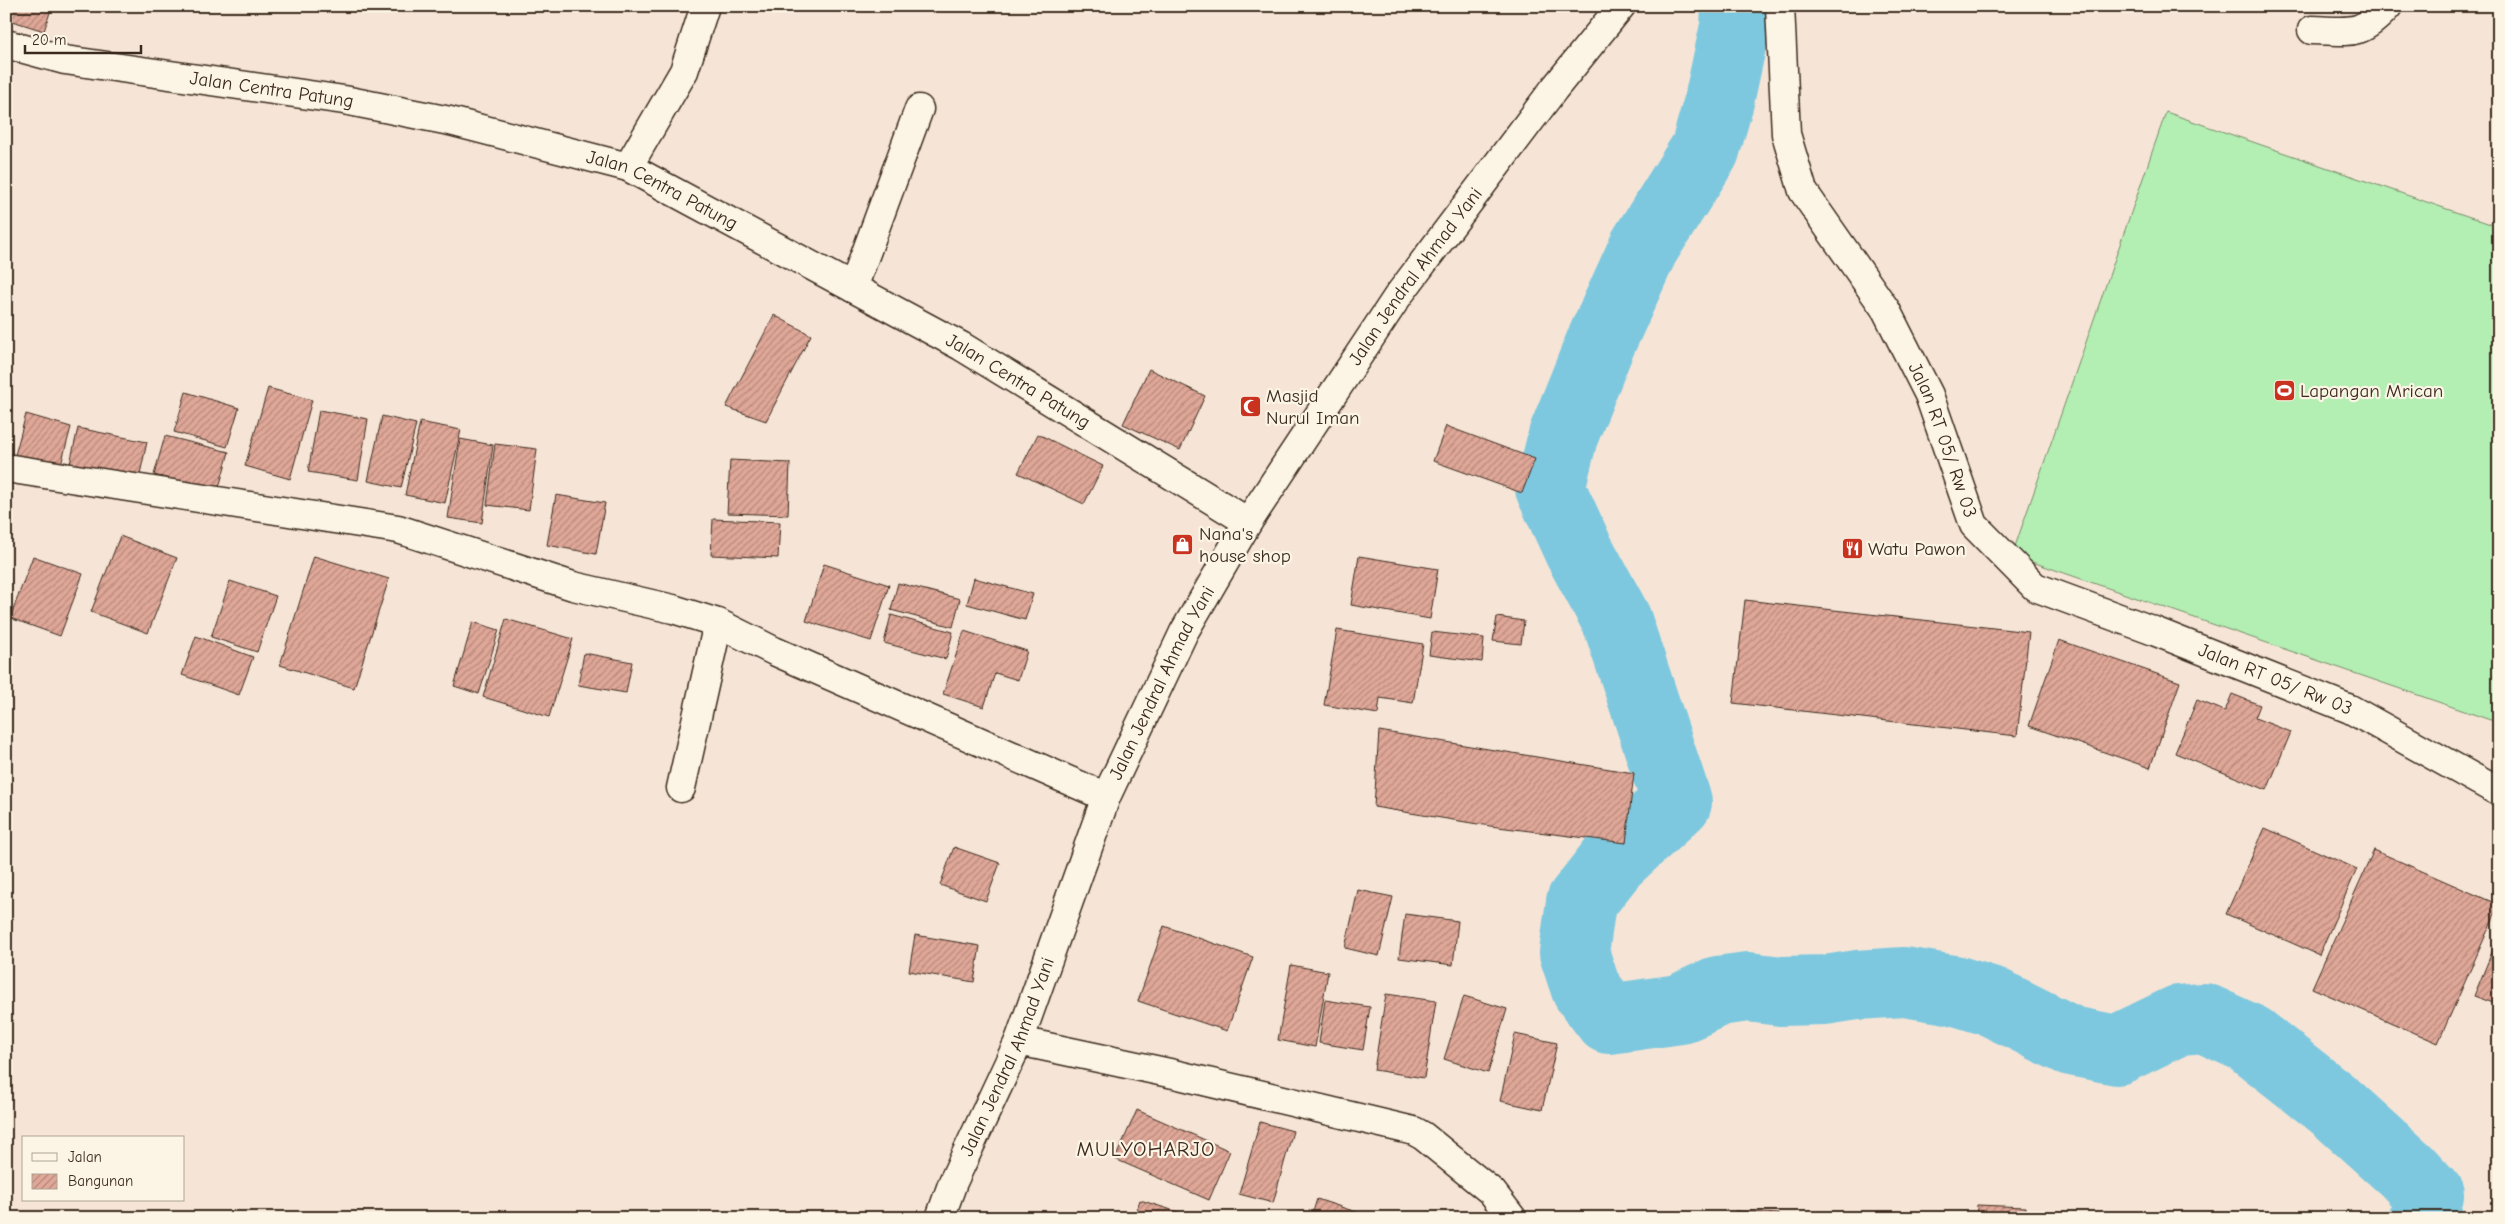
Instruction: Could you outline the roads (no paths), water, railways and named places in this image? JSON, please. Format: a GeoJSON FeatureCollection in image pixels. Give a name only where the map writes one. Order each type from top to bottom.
{"type":"FeatureCollection","features":[{"type":"Feature","properties":{"kind":"main road"},"geometry":{"type":"LineString","coordinates":[[628,167],[684,71],[705,6]]}},
{"type":"Feature","properties":{"kind":"main road","name":"Jalan Jendral Ahmad Yani"},"geometry":{"type":"LineString","coordinates":[[940,1218],[954,1182],[1019,1041],[1106,797],[1184,632],[1248,522],[1398,296],[1554,89],[1621,6]]}},
{"type":"Feature","properties":{"kind":"main road","name":"Jalan RT 05/ Rw 03"},"geometry":{"type":"LineString","coordinates":[[1780,6],[1786,134],[1803,191],[1886,310],[1929,395],[1974,526],[2035,586],[2350,709],[2499,792]]}},
{"type":"Feature","properties":{"kind":"main road"},"geometry":{"type":"LineString","coordinates":[[2312,30],[2356,31],[2370,24],[2388,6]]}},
{"type":"Feature","properties":{"kind":"main road","name":"Jalan Centra Patung"},"geometry":{"type":"LineString","coordinates":[[6,44],[65,60],[344,100],[450,121],[628,167],[960,346],[1248,522]]}},
{"type":"Feature","properties":{"kind":"main road"},"geometry":{"type":"LineString","coordinates":[[853,288],[919,109]]}},
{"type":"Feature","properties":{"kind":"main road"},"geometry":{"type":"LineString","coordinates":[[6,468],[398,529],[573,586],[673,609],[718,622],[774,651],[1106,797]]}},
{"type":"Feature","properties":{"kind":"main road"},"geometry":{"type":"LineString","coordinates":[[681,788],[718,622]]}},
{"type":"Feature","properties":{"kind":"main road"},"geometry":{"type":"LineString","coordinates":[[1019,1041],[1174,1074],[1414,1131],[1423,1136],[1492,1192],[1512,1218]]}},
{"type":"Feature","properties":{"kind":"waterway"},"geometry":{"type":"LineString","coordinates":[[1736,6],[1735,27],[1719,101],[1705,150],[1644,247],[1600,344],[1563,436],[1550,488],[1578,549],[1617,621],[1677,802],[1613,861],[1581,902],[1574,953],[1586,989],[1609,1019],[1680,1009],[1718,991],[1748,987],[1781,991],[1825,990],[1857,985],[1904,982],[1954,990],[1993,1002],[2071,1041],[2117,1050],[2179,1020],[2204,1018],[2250,1039],[2335,1106],[2407,1171],[2429,1195],[2424,1218]]}},
{"type":"Feature","properties":{"kind":"place","name":"Lapangan Mrican"},"geometry":{"type":"Point","coordinates":[2284,391]}},
{"type":"Feature","properties":{"kind":"place","name":"Masjid Nurul Iman"},"geometry":{"type":"Point","coordinates":[1250,407]}},
{"type":"Feature","properties":{"kind":"place","name":"Nana's house shop"},"geometry":{"type":"Point","coordinates":[1183,545]}},
{"type":"Feature","properties":{"kind":"place","name":"Watu Pawon"},"geometry":{"type":"Point","coordinates":[1852,549]}},
{"type":"Feature","properties":{"kind":"district","name":"MULYOHARJO"},"geometry":{"type":"Point","coordinates":[1146,1149]}}]}
